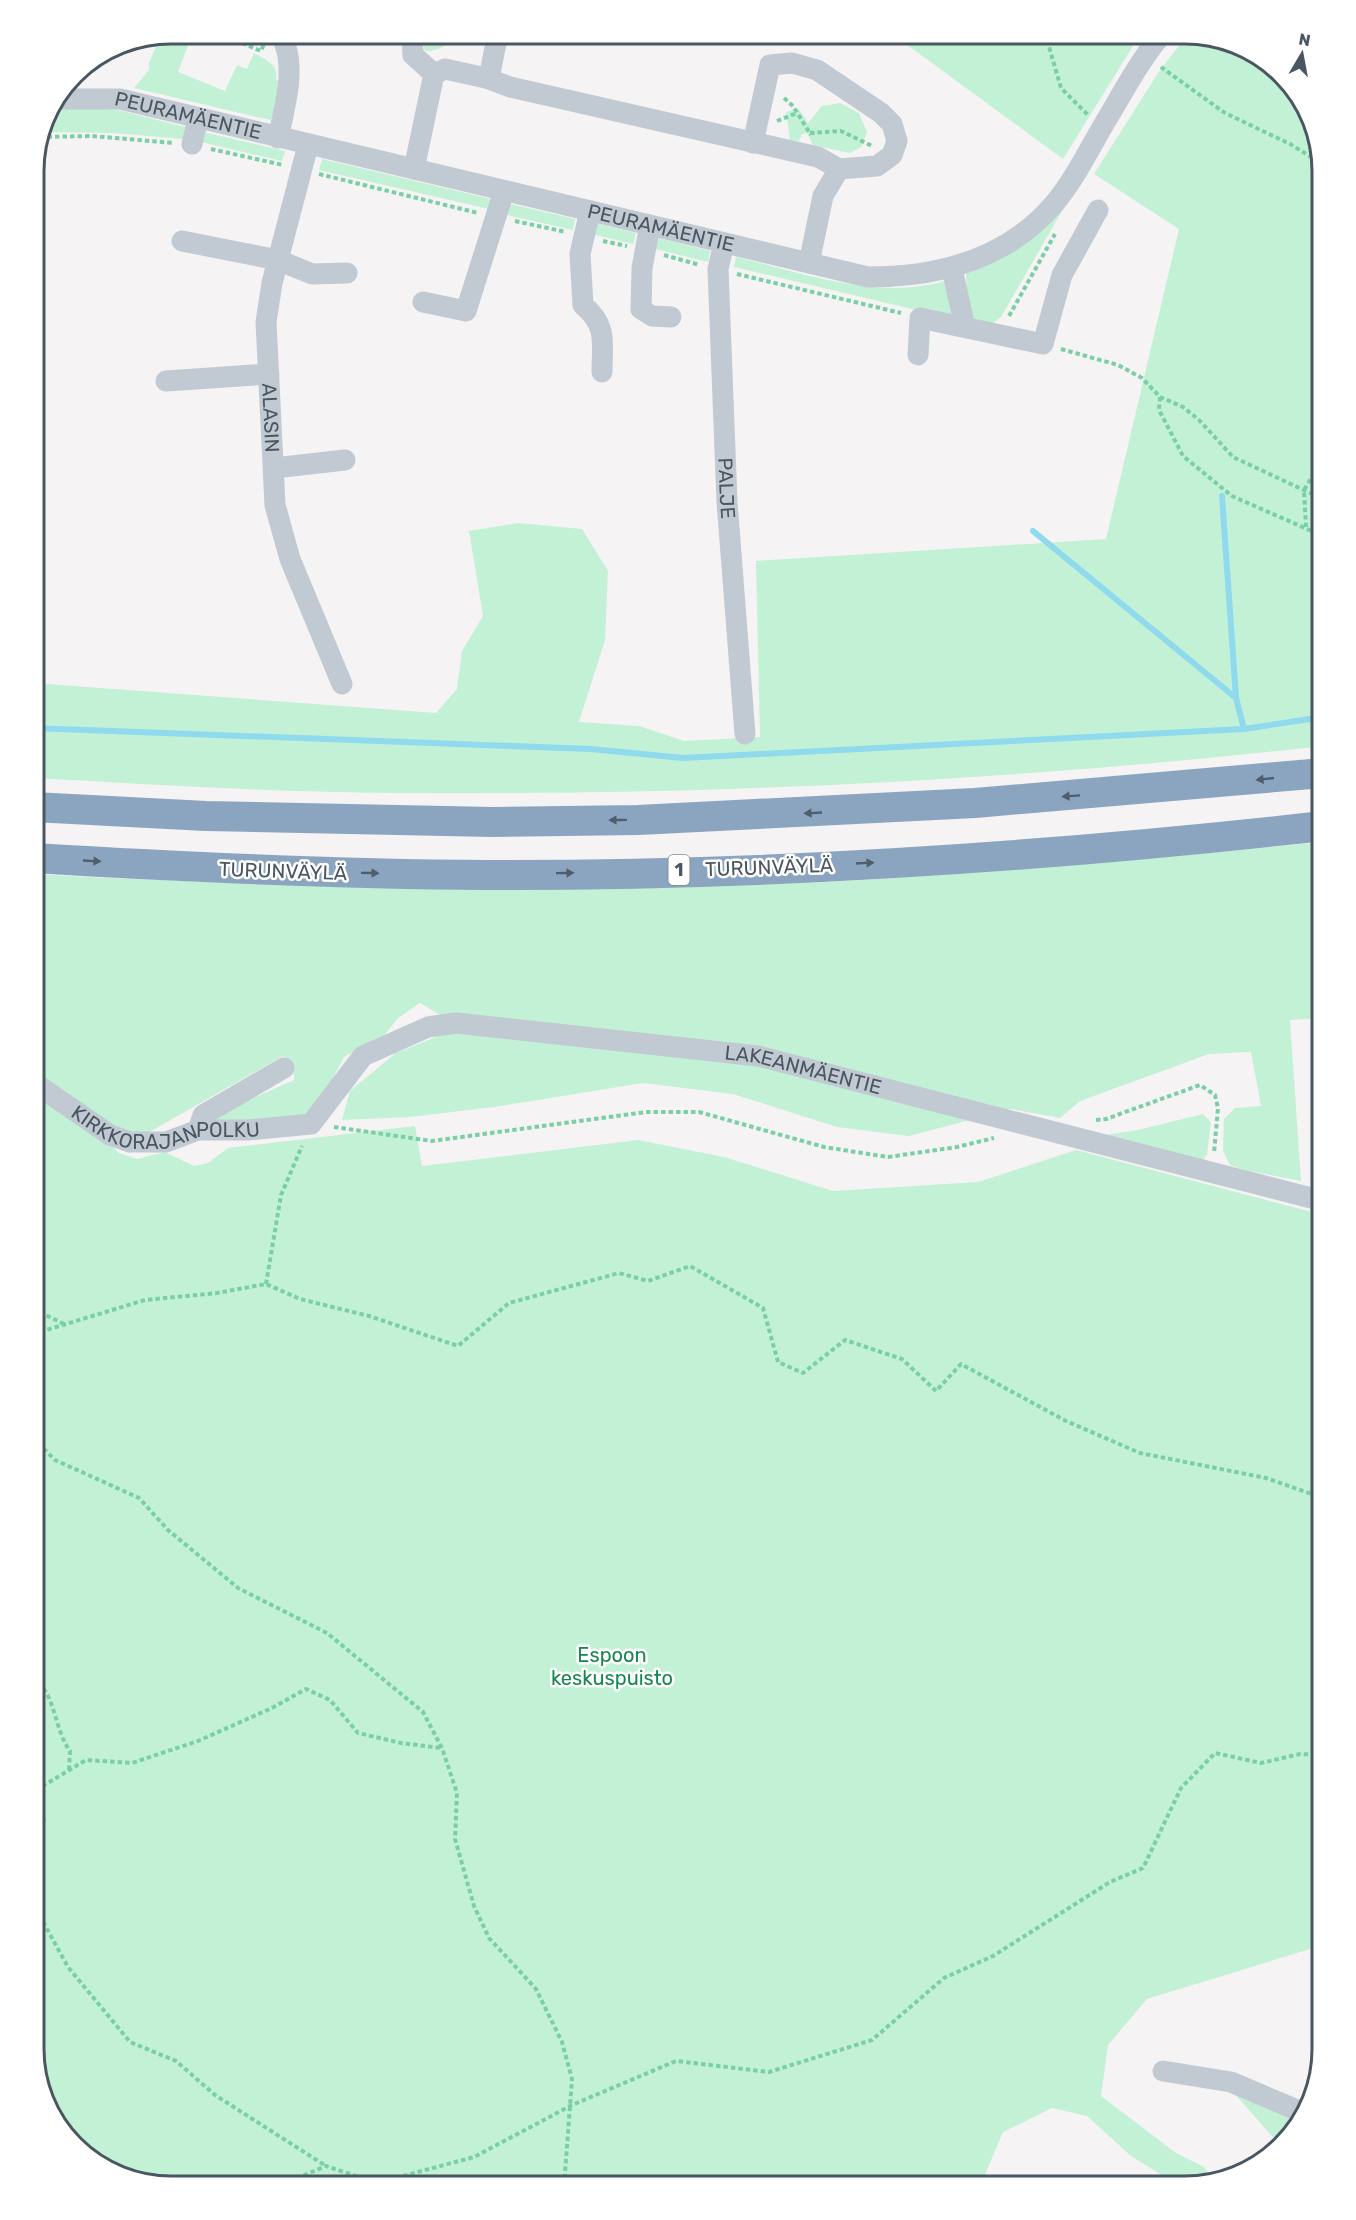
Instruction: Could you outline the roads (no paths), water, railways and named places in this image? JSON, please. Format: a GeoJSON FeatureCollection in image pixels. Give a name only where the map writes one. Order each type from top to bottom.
{"type":"FeatureCollection","features":[{"type":"Feature","properties":{"kind":"highway"},"geometry":{"type":"LineString","coordinates":[[44,808],[206,816],[492,822],[638,820],[975,803],[1312,774]]}},
{"type":"Feature","properties":{"kind":"highway","name":"TURUNVÄYLÄ"},"geometry":{"type":"LineString","coordinates":[[44,859],[355,873],[490,875],[632,872],[991,856],[1155,845],[1312,827]]}},
{"type":"Feature","properties":{"kind":"street"},"geometry":{"type":"LineString","coordinates":[[278,138],[291,64],[287,44]]}},
{"type":"Feature","properties":{"kind":"street"},"geometry":{"type":"LineString","coordinates":[[412,44],[413,55],[434,74]]}},
{"type":"Feature","properties":{"kind":"street"},"geometry":{"type":"LineString","coordinates":[[486,78],[490,73],[496,44]]}},
{"type":"Feature","properties":{"kind":"street","name":"PEURAMÄENTIE"},"geometry":{"type":"LineString","coordinates":[[66,99],[120,99],[868,277],[903,277],[952,269],[995,251],[1025,230],[1054,204],[1155,44]]}},
{"type":"Feature","properties":{"kind":"street"},"geometry":{"type":"LineString","coordinates":[[434,74],[445,69],[486,78],[510,87],[753,143],[815,157],[839,169],[879,164],[892,155],[897,141],[892,124],[881,113],[817,70],[792,63],[770,65],[753,143]]}},
{"type":"Feature","properties":{"kind":"street"},"geometry":{"type":"LineString","coordinates":[[414,169],[434,74]]}},
{"type":"Feature","properties":{"kind":"street"},"geometry":{"type":"LineString","coordinates":[[192,144],[198,118]]}},
{"type":"Feature","properties":{"kind":"street","name":"ALASIN"},"geometry":{"type":"LineString","coordinates":[[308,145],[278,260],[266,322],[276,505],[290,559],[342,684]]}},
{"type":"Feature","properties":{"kind":"street"},"geometry":{"type":"LineString","coordinates":[[809,263],[823,196],[839,169]]}},
{"type":"Feature","properties":{"kind":"street"},"geometry":{"type":"LineString","coordinates":[[423,302],[466,311],[504,191]]}},
{"type":"Feature","properties":{"kind":"street"},"geometry":{"type":"LineString","coordinates":[[918,355],[920,318],[1043,344],[1062,275],[1098,210]]}},
{"type":"Feature","properties":{"kind":"street"},"geometry":{"type":"LineString","coordinates":[[590,211],[580,254],[583,305],[599,320],[602,331],[602,372]]}},
{"type":"Feature","properties":{"kind":"street"},"geometry":{"type":"LineString","coordinates":[[650,225],[642,268],[641,309],[652,316],[672,317]]}},
{"type":"Feature","properties":{"kind":"street"},"geometry":{"type":"LineString","coordinates":[[182,241],[278,260],[312,274],[347,273]]}},
{"type":"Feature","properties":{"kind":"street","name":"PALJE"},"geometry":{"type":"LineString","coordinates":[[724,243],[718,269],[727,502],[745,734]]}},
{"type":"Feature","properties":{"kind":"street"},"geometry":{"type":"LineString","coordinates":[[952,269],[965,327]]}},
{"type":"Feature","properties":{"kind":"street"},"geometry":{"type":"LineString","coordinates":[[166,381],[269,374]]}},
{"type":"Feature","properties":{"kind":"street"},"geometry":{"type":"LineString","coordinates":[[274,468],[345,460]]}},
{"type":"Feature","properties":{"kind":"street","name":"LAKEANMÄENTIE"},"geometry":{"type":"LineString","coordinates":[[310,1124],[363,1056],[428,1027],[456,1023],[758,1056],[1312,1198]]}},
{"type":"Feature","properties":{"kind":"street"},"geometry":{"type":"LineString","coordinates":[[198,1130],[203,1115],[284,1068]]}},
{"type":"Feature","properties":{"kind":"street","name":"KIRKKORAJANPOLKU"},"geometry":{"type":"LineString","coordinates":[[44,1089],[111,1134],[130,1143],[166,1142],[198,1130],[248,1130],[310,1124]]}},
{"type":"Feature","properties":{"kind":"street"},"geometry":{"type":"LineString","coordinates":[[1163,2071],[1231,2082],[1297,2110]]}},
{"type":"Feature","properties":{"kind":"waterway"},"geometry":{"type":"LineString","coordinates":[[1222,496],[1236,698],[1244,729],[1312,719]]}},
{"type":"Feature","properties":{"kind":"waterway"},"geometry":{"type":"LineString","coordinates":[[1033,531],[1236,698]]}},
{"type":"Feature","properties":{"kind":"waterway"},"geometry":{"type":"LineString","coordinates":[[44,728],[591,749],[683,758],[1244,729]]}},
{"type":"Feature","properties":{"kind":"park label","name":"Espoon keskuspuisto"},"geometry":{"type":"Point","coordinates":[612,1666]}}]}
